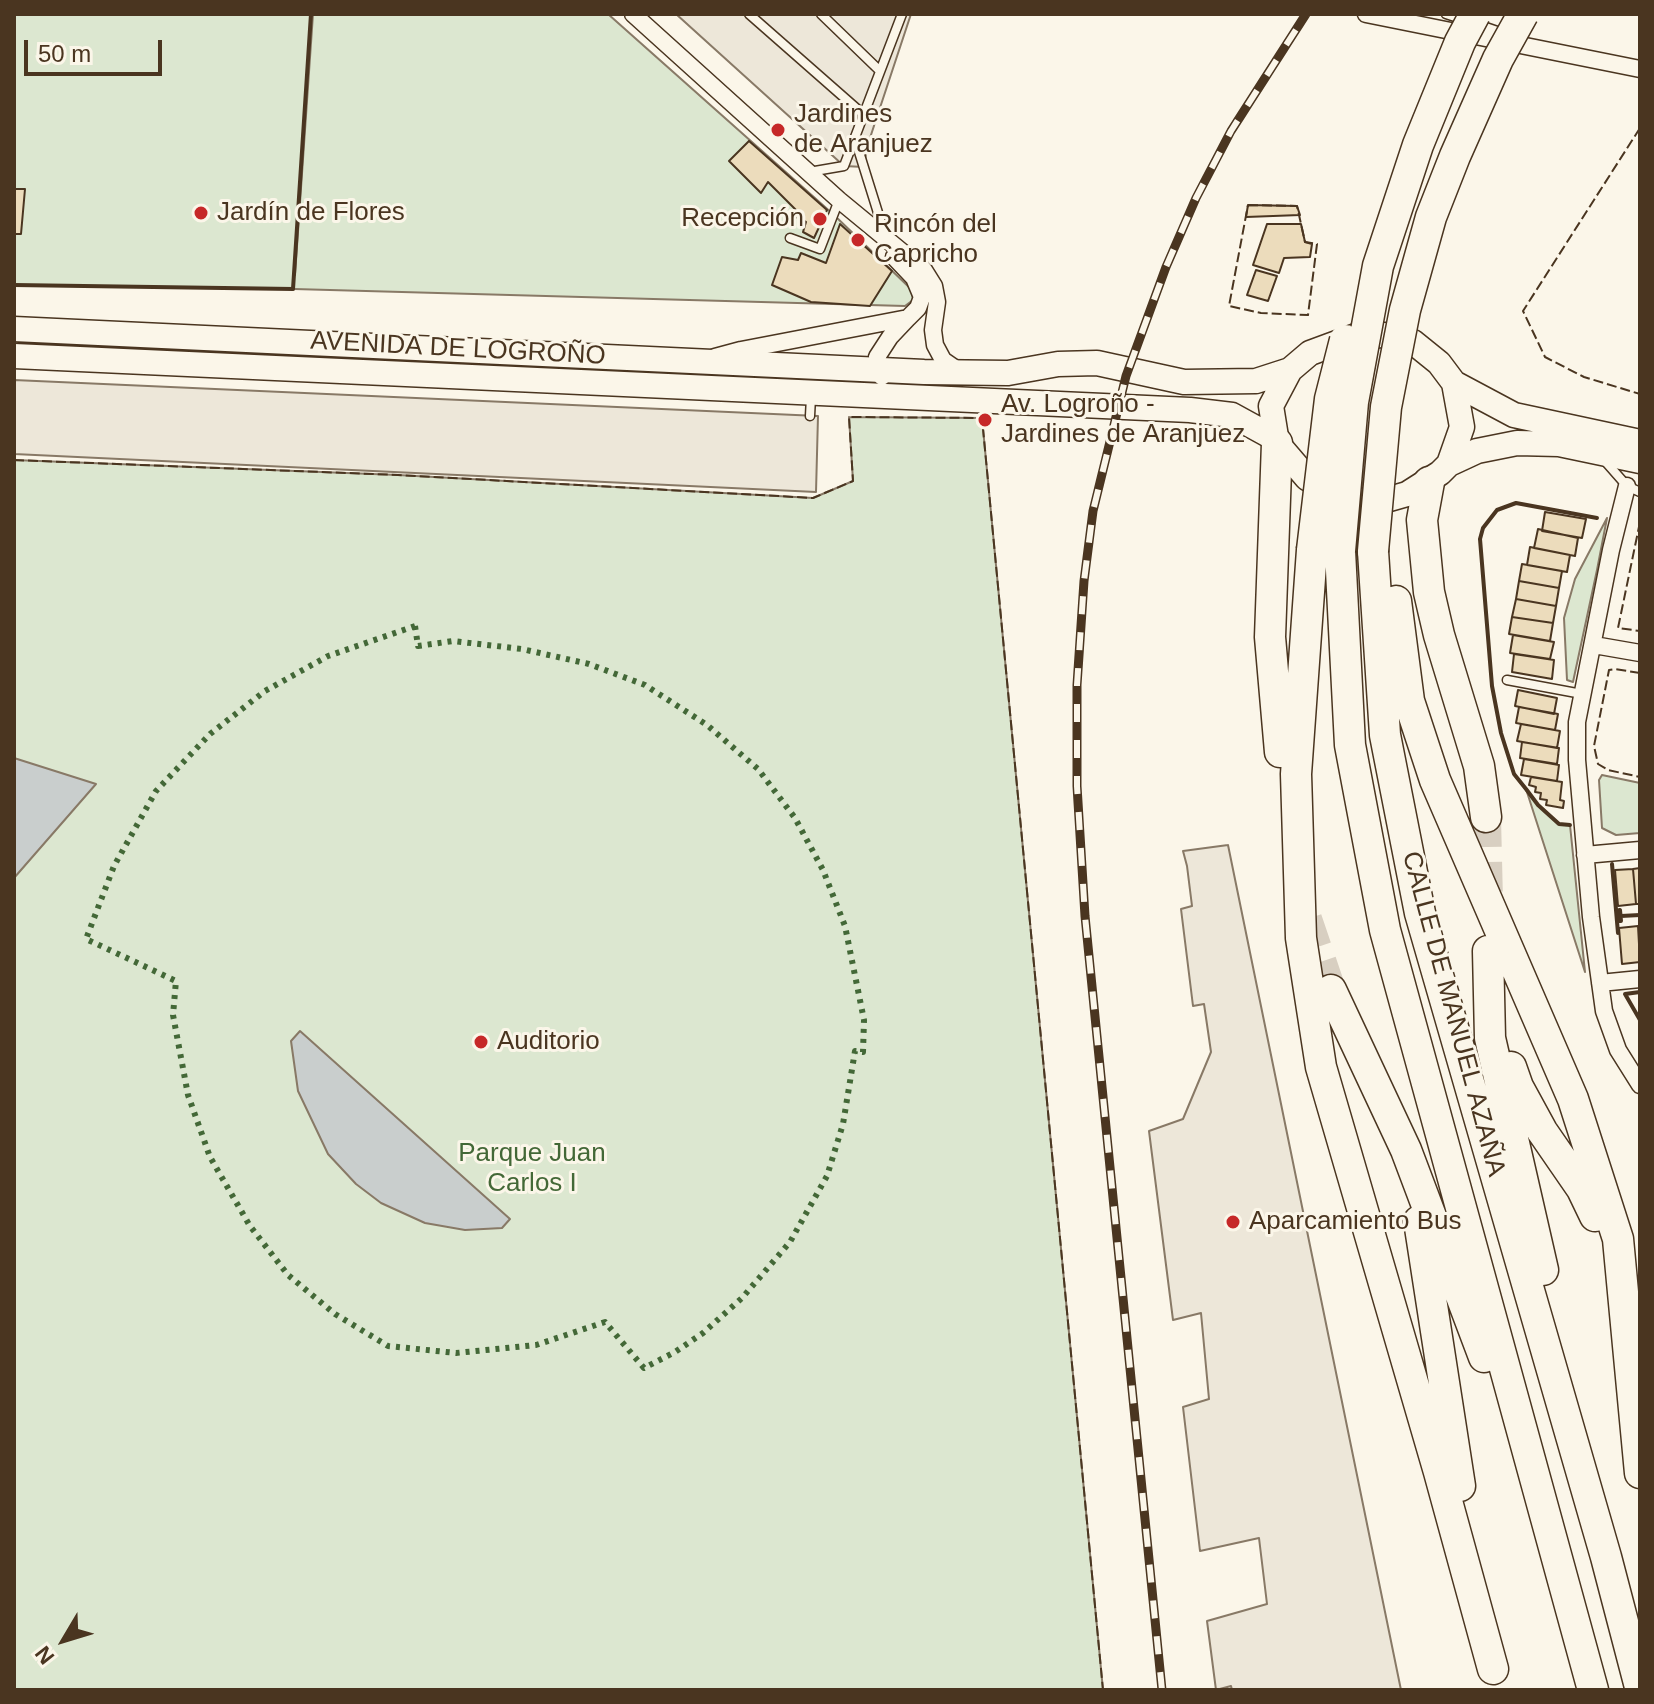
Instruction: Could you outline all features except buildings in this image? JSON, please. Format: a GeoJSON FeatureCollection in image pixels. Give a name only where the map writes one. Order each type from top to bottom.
{"type":"FeatureCollection","features":[{"type":"Feature","properties":{"kind":"highway"},"geometry":{"type":"LineString","coordinates":[[1475,14],[1460,42],[1418,145],[1378,266],[1355,301],[1330,399],[1326,550],[1296,774],[1301,938],[1321,1067],[1439,1472],[1494,1679]]}},
{"type":"Feature","properties":{"kind":"highway","name":"CALLE DE MANUEL AZAÑA"},"geometry":{"type":"LineString","coordinates":[[1523,14],[1498,59],[1431,217],[1405,310],[1386,407],[1383,550],[1385,735],[1420,913],[1606,1557],[1640,1687]]}},
{"type":"Feature","properties":{"kind":"highway"},"geometry":{"type":"LineString","coordinates":[[1535,14],[1509,64],[1470,163],[1421,314],[1383,550],[1409,701],[1435,780],[1573,1099],[1618,1239],[1640,1473]]}},
{"type":"Feature","properties":{"kind":"highway"},"geometry":{"type":"LineString","coordinates":[[1275,441],[1270,637],[1280,752]]}},
{"type":"Feature","properties":{"kind":"highway"},"geometry":{"type":"LineString","coordinates":[[1439,473],[1422,520],[1429,592],[1479,766],[1486,817]]}},
{"type":"Feature","properties":{"kind":"highway","name":"CALLE DE MANUEL AZAÑA"},"geometry":{"type":"LineString","coordinates":[[1326,550],[1350,745],[1385,930],[1593,1690]]}},
{"type":"Feature","properties":{"kind":"highway"},"geometry":{"type":"LineString","coordinates":[[1488,951],[1490,1038],[1606,1557]]}},
{"type":"Feature","properties":{"kind":"highway"},"geometry":{"type":"LineString","coordinates":[[1489,988],[1499,1036],[1518,1087],[1542,1131],[1582,1189],[1606,1241],[1626,1311]]}},
{"type":"Feature","properties":{"kind":"highway"},"geometry":{"type":"LineString","coordinates":[[1331,990],[1406,1150],[1484,1358],[1586,1690]]}},
{"type":"Feature","properties":{"kind":"highway"},"geometry":{"type":"LineString","coordinates":[[1406,1150],[1403,1159],[1417,1209],[1456,1467],[1494,1679]]}},
{"type":"Feature","properties":{"kind":"main road","name":"AVENIDA DE LOGROÑO"},"geometry":{"type":"LineString","coordinates":[[14,329],[960,372],[1008,373],[1058,364],[1097,363],[1184,382],[1256,381],[1290,370]]}},
{"type":"Feature","properties":{"kind":"main road"},"geometry":{"type":"LineString","coordinates":[[1634,436],[1600,443],[1504,444],[1477,451],[1407,494],[1386,500],[1362,501],[1335,494],[1307,478],[1275,441],[1271,406],[1290,370],[1310,353],[1356,336],[1385,335],[1413,342],[1439,363],[1454,383],[1514,415],[1600,443],[1640,461]]}},
{"type":"Feature","properties":{"kind":"main road","name":"AVENIDA DE LOGROÑO"},"geometry":{"type":"LineString","coordinates":[[14,356],[810,405],[899,397],[1190,410],[1232,415],[1275,441]]}},
{"type":"Feature","properties":{"kind":"main road"},"geometry":{"type":"LineString","coordinates":[[1439,473],[1462,427],[1454,383]]}},
{"type":"Feature","properties":{"kind":"street"},"geometry":{"type":"LineString","coordinates":[[633,14],[839,200],[924,270],[934,286],[937,302],[933,330],[935,345],[943,360],[960,372]]}},
{"type":"Feature","properties":{"kind":"street"},"geometry":{"type":"LineString","coordinates":[[1366,14],[1640,69]]}},
{"type":"Feature","properties":{"kind":"street"},"geometry":{"type":"LineString","coordinates":[[852,211],[914,278],[922,297],[918,308],[890,337],[877,357],[878,369],[885,383],[899,397]]}},
{"type":"Feature","properties":{"kind":"street","name":"AVENIDA DE LOGROÑO"},"geometry":{"type":"LineString","coordinates":[[703,361],[741,350],[908,318]]}},
{"type":"Feature","properties":{"kind":"street"},"geometry":{"type":"LineString","coordinates":[[1634,489],[1611,550],[1577,722],[1577,760],[1604,1011],[1618,1050],[1640,1085]]}},
{"type":"Feature","properties":{"kind":"street"},"geometry":{"type":"LineString","coordinates":[[1594,645],[1640,653]]}},
{"type":"Feature","properties":{"kind":"street"},"geometry":{"type":"LineString","coordinates":[[1585,855],[1640,850]]}},
{"type":"Feature","properties":{"kind":"street"},"geometry":{"type":"LineString","coordinates":[[1600,983],[1640,979]]}},
{"type":"Feature","properties":{"kind":"lane"},"geometry":{"type":"LineString","coordinates":[[749,14],[864,115]]}},
{"type":"Feature","properties":{"kind":"lane"},"geometry":{"type":"LineString","coordinates":[[821,14],[880,71]]}},
{"type":"Feature","properties":{"kind":"lane"},"geometry":{"type":"LineString","coordinates":[[809,172],[844,166],[902,14]]}},
{"type":"Feature","properties":{"kind":"lane"},"geometry":{"type":"LineString","coordinates":[[1446,14],[1573,56]]}},
{"type":"Feature","properties":{"kind":"lane"},"geometry":{"type":"LineString","coordinates":[[855,139],[886,237]]}},
{"type":"Feature","properties":{"kind":"lane"},"geometry":{"type":"LineString","coordinates":[[790,238],[820,249],[839,200]]}},
{"type":"Feature","properties":{"kind":"lane"},"geometry":{"type":"LineString","coordinates":[[1600,443],[1634,489]]}},
{"type":"Feature","properties":{"kind":"lane"},"geometry":{"type":"LineString","coordinates":[[1507,680],[1583,694]]}},
{"type":"Feature","properties":{"kind":"green space"},"geometry":{"type":"Polygon","coordinates":[[[14,14],[311,14],[295,275],[313,14],[608,14],[834,215],[912,290],[913,300],[905,306],[294,289],[14,285],[14,14]]]}},
{"type":"Feature","properties":{"kind":"green space"},"geometry":{"type":"Polygon","coordinates":[[[14,339],[869,379],[872,383],[14,347],[14,339]]]}},
{"type":"Feature","properties":{"kind":"green space","name":"Parque Juan Carlos I"},"geometry":{"type":"Polygon","coordinates":[[[849,417],[982,418],[1103,1690],[14,1690],[14,460],[398,475],[813,498],[853,481],[849,417]]]}},
{"type":"Feature","properties":{"kind":"green space"},"geometry":{"type":"Polygon","coordinates":[[[1607,518],[1573,682],[1567,680],[1564,618],[1575,579],[1607,518]]]}},
{"type":"Feature","properties":{"kind":"green space"},"geometry":{"type":"Polygon","coordinates":[[[1602,775],[1640,783],[1640,833],[1616,835],[1602,828],[1599,780],[1602,775]]]}},
{"type":"Feature","properties":{"kind":"green space"},"geometry":{"type":"Polygon","coordinates":[[[1526,789],[1559,824],[1570,825],[1585,972],[1526,789]]]}},
{"type":"Feature","properties":{"kind":"shaded area"},"geometry":{"type":"Polygon","coordinates":[[[676,14],[911,14],[867,147],[864,167],[844,166],[676,14]]]}},
{"type":"Feature","properties":{"kind":"shaded area"},"geometry":{"type":"Polygon","coordinates":[[[14,380],[818,416],[816,492],[14,454],[14,380]]]}},
{"type":"Feature","properties":{"kind":"shaded area"},"geometry":{"type":"Polygon","coordinates":[[[14,758],[96,784],[14,878],[14,758]]]}},
{"type":"Feature","properties":{"kind":"shaded area","name":"Aparcamiento Bus"},"geometry":{"type":"Polygon","coordinates":[[[1228,845],[1401,1690],[1232,1690],[1231,1686],[1216,1690],[1207,1621],[1267,1604],[1259,1538],[1200,1551],[1183,1407],[1209,1399],[1201,1313],[1173,1320],[1149,1131],[1183,1119],[1211,1052],[1204,1004],[1193,1006],[1181,909],[1192,906],[1183,851],[1228,845]]]}},
{"type":"Feature","properties":{"kind":"shaded area"},"geometry":{"type":"Polygon","coordinates":[[[300,1031],[510,1219],[502,1228],[465,1230],[425,1223],[381,1203],[356,1184],[328,1154],[298,1091],[291,1041],[300,1031]]]}},
{"type":"Feature","properties":{"kind":"tunnel"},"geometry":{"type":"LineString","coordinates":[[1486,817],[1488,901]]}},
{"type":"Feature","properties":{"kind":"tunnel"},"geometry":{"type":"LineString","coordinates":[[1307,919],[1331,990]]}},
{"type":"Feature","properties":{"kind":"railway"},"geometry":{"type":"LineString","coordinates":[[1162,1690],[1085,916],[1077,786],[1077,685],[1084,581],[1093,511],[1126,376],[1166,267],[1196,198],[1231,131],[1306,14]]}},
{"type":"Feature","properties":{"kind":"hedge"},"geometry":{"type":"LineString","coordinates":[[415,626],[418,646],[453,641],[522,649],[589,664],[645,685],[707,725],[758,769],[795,818],[823,870],[845,926],[864,1020],[863,1052],[855,1051],[843,1124],[827,1176],[790,1242],[742,1298],[703,1333],[644,1368],[605,1322],[536,1345],[456,1353],[388,1346],[335,1314],[288,1275],[250,1226],[210,1157],[188,1095],[173,1015],[176,981],[86,939],[114,866],[156,791],[210,734],[265,691],[328,656],[415,626]]}},
{"type":"Feature","properties":{"kind":"fence"},"geometry":{"type":"LineString","coordinates":[[1640,128],[1523,311],[1545,357],[1584,377],[1640,394]]}},
{"type":"Feature","properties":{"kind":"fence"},"geometry":{"type":"LineString","coordinates":[[1248,205],[1297,206],[1305,242],[1317,244],[1308,315],[1261,313],[1229,306],[1248,205]]}},
{"type":"Feature","properties":{"kind":"fence"},"geometry":{"type":"LineString","coordinates":[[14,460],[398,475],[813,498],[853,481],[849,417],[982,418],[1103,1690]]}},
{"type":"Feature","properties":{"kind":"fence"},"geometry":{"type":"LineString","coordinates":[[1640,522],[1618,628],[1640,631]]}},
{"type":"Feature","properties":{"kind":"fence"},"geometry":{"type":"LineString","coordinates":[[1640,673],[1609,670],[1594,746],[1598,764],[1608,770],[1640,777]]}},
{"type":"Feature","properties":{"kind":"wall"},"geometry":{"type":"LineString","coordinates":[[14,285],[293,289],[311,14]]}},
{"type":"Feature","properties":{"kind":"wall"},"geometry":{"type":"LineString","coordinates":[[1570,825],[1559,824],[1538,805],[1514,774],[1501,733],[1492,686],[1480,539],[1483,528],[1497,510],[1516,503],[1597,518]]}},
{"type":"Feature","properties":{"kind":"wall"},"geometry":{"type":"LineString","coordinates":[[1612,864],[1618,933]]}},
{"type":"Feature","properties":{"kind":"wall"},"geometry":{"type":"LineString","coordinates":[[1616,911],[1620,910],[1621,921],[1617,921]]}},
{"type":"Feature","properties":{"kind":"wall"},"geometry":{"type":"LineString","coordinates":[[1621,916],[1640,915]]}},
{"type":"Feature","properties":{"kind":"wall"},"geometry":{"type":"LineString","coordinates":[[1640,992],[1625,994],[1640,1020]]}},
{"type":"Feature","properties":{"kind":"place","name":"Jardines de Aranjuez"},"geometry":{"type":"Point","coordinates":[778,130]}},
{"type":"Feature","properties":{"kind":"place","name":"Jardín de Flores"},"geometry":{"type":"Point","coordinates":[201,213]}},
{"type":"Feature","properties":{"kind":"place","name":"Recepción"},"geometry":{"type":"Point","coordinates":[820,219]}},
{"type":"Feature","properties":{"kind":"place","name":"Rincón del Capricho"},"geometry":{"type":"Point","coordinates":[858,240]}},
{"type":"Feature","properties":{"kind":"place","name":"Av. Logroño - Jardines de Aranjuez"},"geometry":{"type":"Point","coordinates":[985,420]}},
{"type":"Feature","properties":{"kind":"place","name":"Auditorio"},"geometry":{"type":"Point","coordinates":[481,1042]}},
{"type":"Feature","properties":{"kind":"place","name":"Aparcamiento Bus"},"geometry":{"type":"Point","coordinates":[1233,1222]}}]}
